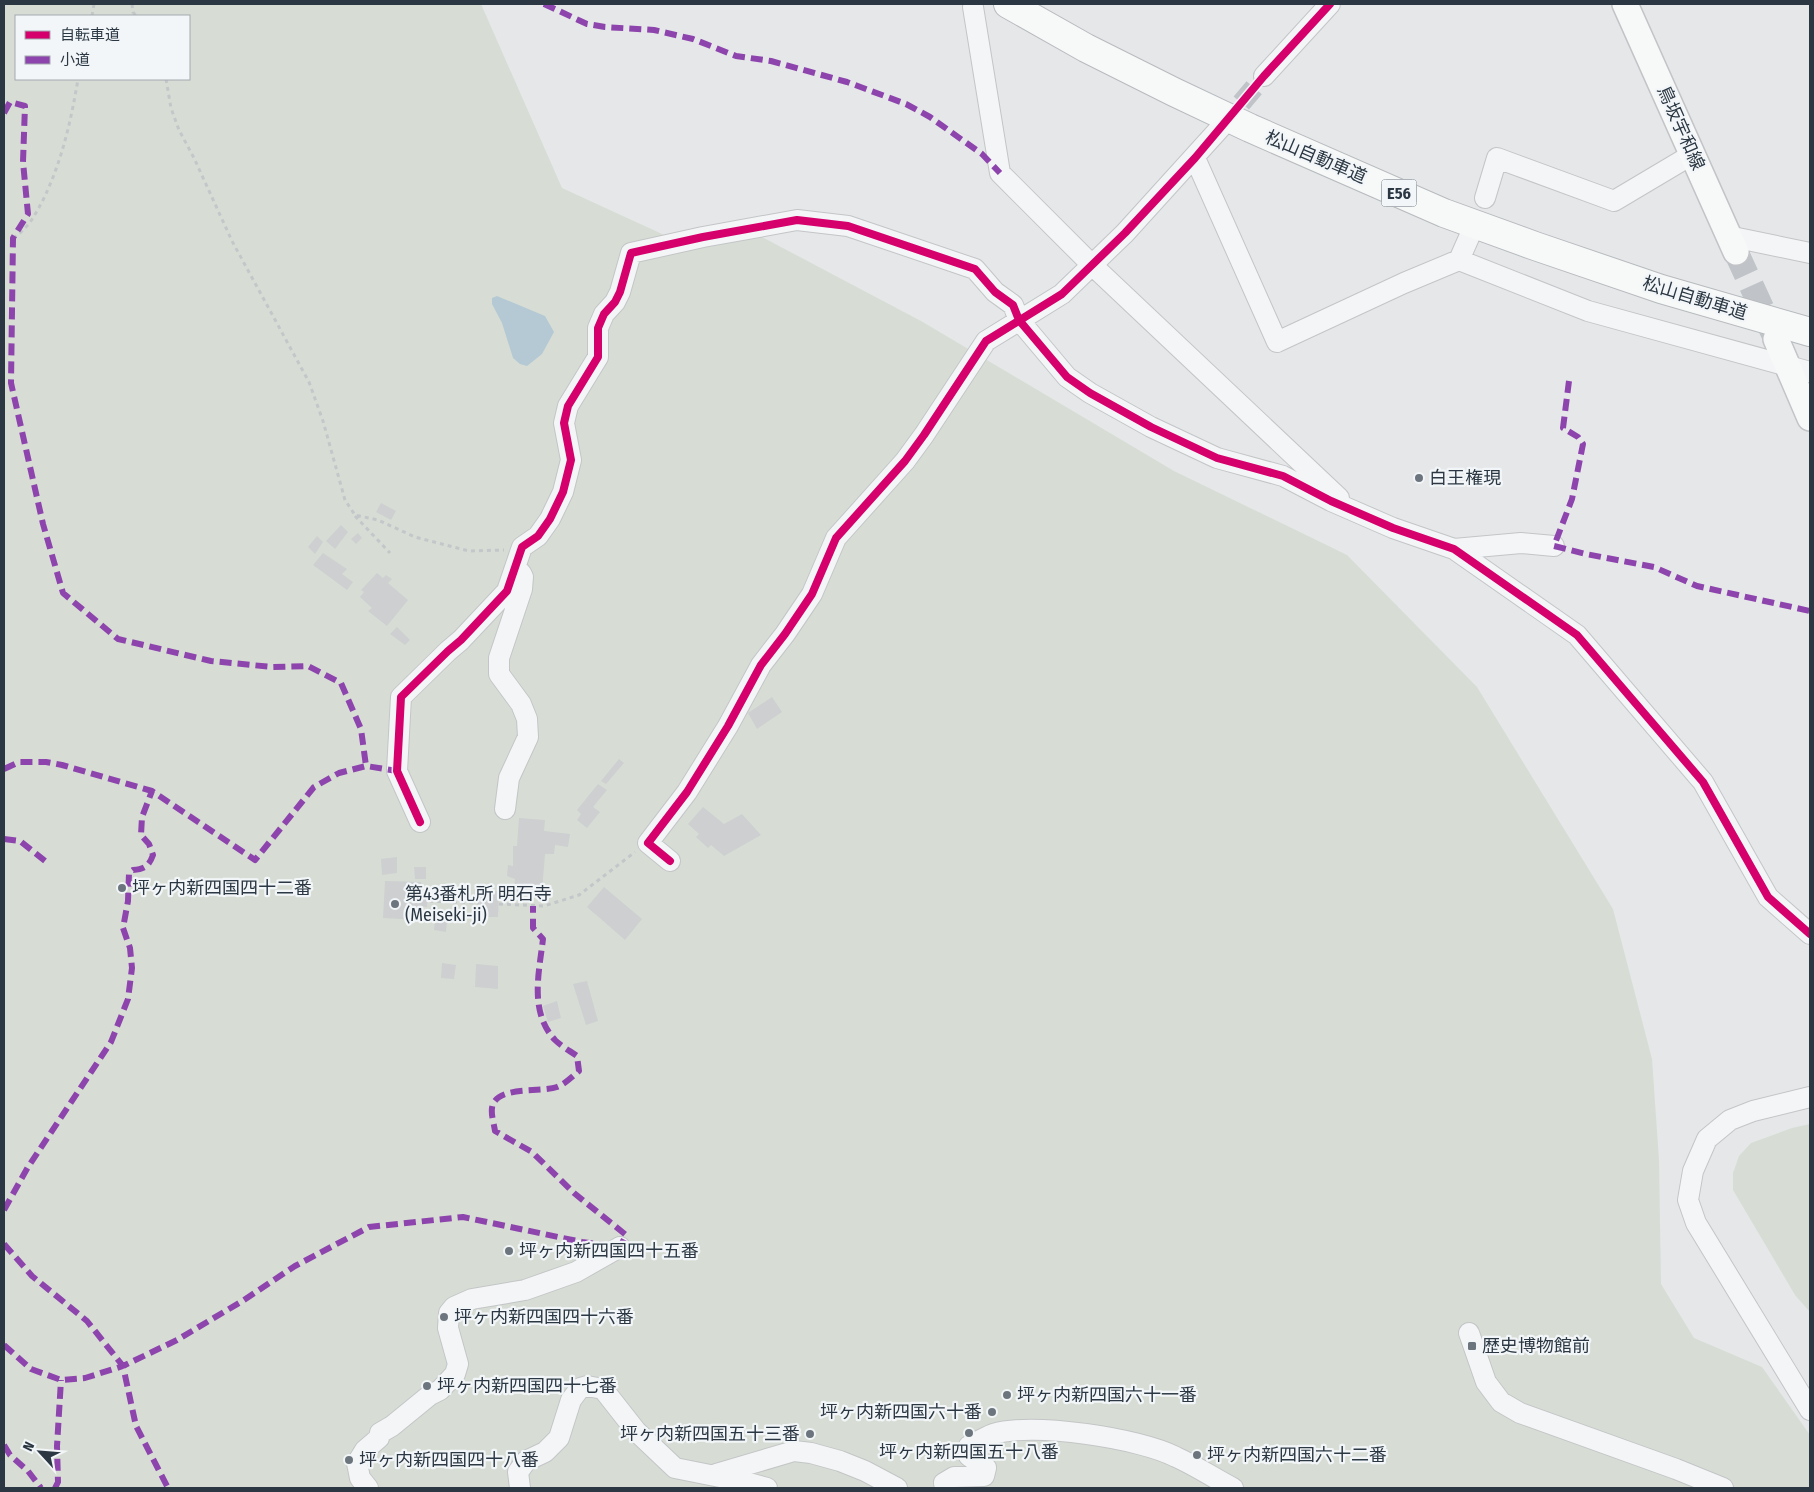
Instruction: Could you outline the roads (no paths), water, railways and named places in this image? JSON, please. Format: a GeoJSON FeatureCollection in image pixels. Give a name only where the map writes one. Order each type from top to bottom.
{"type":"FeatureCollection","features":[{"type":"Feature","properties":{"kind":"highway","name":"松山自動車道"},"geometry":{"type":"LineString","coordinates":[[1008,4],[1086,48],[1174,92],[1250,128],[1444,213],[1661,289],[1810,332]]}},
{"type":"Feature","properties":{"kind":"highway","name":"松山自動車道"},"geometry":{"type":"LineString","coordinates":[[1034,4],[1152,65],[1279,125],[1461,204],[1556,240],[1665,276],[1810,316]]}},
{"type":"Feature","properties":{"kind":"main road","name":"鳥坂宇和線"},"geometry":{"type":"LineString","coordinates":[[1625,4],[1732,244]]}},
{"type":"Feature","properties":{"kind":"main road"},"geometry":{"type":"LineString","coordinates":[[1776,339],[1799,370],[1810,418]]}},
{"type":"Feature","properties":{"kind":"street"},"geometry":{"type":"LineString","coordinates":[[1264,76],[1330,4]]}},
{"type":"Feature","properties":{"kind":"street"},"geometry":{"type":"LineString","coordinates":[[973,7],[1000,173],[1092,265],[1350,509]]}},
{"type":"Feature","properties":{"kind":"street"},"geometry":{"type":"LineString","coordinates":[[670,861],[648,843],[687,792],[728,726],[762,665],[786,634],[812,594],[836,538],[905,461],[986,341],[1062,294],[1125,233],[1222,126]]}},
{"type":"Feature","properties":{"kind":"street"},"geometry":{"type":"LineString","coordinates":[[1486,198],[1497,158],[1614,201],[1693,154]]}},
{"type":"Feature","properties":{"kind":"street"},"geometry":{"type":"LineString","coordinates":[[1195,158],[1277,342],[1404,283],[1459,260],[1471,233]]}},
{"type":"Feature","properties":{"kind":"street"},"geometry":{"type":"LineString","coordinates":[[420,822],[397,771],[401,697],[461,640],[507,591],[519,555],[546,525],[563,492],[571,460],[564,423],[568,406],[598,357],[598,328],[604,314],[615,302],[620,292],[631,253],[797,220],[848,226],[976,269],[995,292],[1013,305],[1020,320],[1067,377],[1090,393],[1151,427],[1217,458],[1283,476],[1330,501],[1393,528],[1454,549],[1577,634],[1703,782],[1768,897],[1810,934]]}},
{"type":"Feature","properties":{"kind":"street"},"geometry":{"type":"LineString","coordinates":[[1732,244],[1810,253]]}},
{"type":"Feature","properties":{"kind":"street"},"geometry":{"type":"LineString","coordinates":[[1459,260],[1588,311],[1799,370]]}},
{"type":"Feature","properties":{"kind":"street"},"geometry":{"type":"LineString","coordinates":[[1454,549],[1521,543],[1554,546]]}},
{"type":"Feature","properties":{"kind":"street"},"geometry":{"type":"LineString","coordinates":[[505,809],[509,778],[528,737],[528,719],[521,704],[499,674],[499,658],[522,589],[523,577],[519,555]]}},
{"type":"Feature","properties":{"kind":"street"},"geometry":{"type":"LineString","coordinates":[[1810,1097],[1753,1111],[1730,1120],[1722,1126],[1707,1139],[1693,1171],[1688,1200],[1696,1223],[1810,1410]]}},
{"type":"Feature","properties":{"kind":"street"},"geometry":{"type":"LineString","coordinates":[[368,1488],[360,1478],[357,1464],[364,1450],[379,1438],[380,1433],[392,1426],[430,1395],[440,1390],[455,1374],[458,1364],[448,1328],[449,1313],[454,1307],[472,1300],[525,1290],[576,1272],[620,1247]]}},
{"type":"Feature","properties":{"kind":"street"},"geometry":{"type":"LineString","coordinates":[[1469,1333],[1486,1382],[1501,1402],[1520,1413],[1676,1469],[1723,1488]]}},
{"type":"Feature","properties":{"kind":"street"},"geometry":{"type":"LineString","coordinates":[[520,1488],[518,1472],[526,1461],[546,1452],[559,1438],[571,1400],[580,1388],[587,1386],[604,1389],[636,1432],[675,1468],[767,1488]]}},
{"type":"Feature","properties":{"kind":"street"},"geometry":{"type":"LineString","coordinates":[[945,1488],[944,1482],[954,1477],[984,1476],[986,1468],[969,1456],[969,1446],[994,1434],[1019,1431],[1114,1437],[1175,1456],[1233,1488]]}},
{"type":"Feature","properties":{"kind":"street"},"geometry":{"type":"LineString","coordinates":[[712,1476],[794,1451],[811,1453],[840,1461],[865,1471],[897,1488]]}},
{"type":"Feature","properties":{"kind":"water"},"geometry":{"type":"Polygon","coordinates":[[[497,296],[545,316],[554,332],[542,354],[527,366],[520,364],[513,358],[502,323],[492,304],[492,298],[497,296]]]}},
{"type":"Feature","properties":{"kind":"tunnel"},"geometry":{"type":"LineString","coordinates":[[1222,126],[1264,76]]}},
{"type":"Feature","properties":{"kind":"tunnel"},"geometry":{"type":"LineString","coordinates":[[1736,252],[1774,335]]}},
{"type":"Feature","properties":{"kind":"place","name":"白王権現"},"geometry":{"type":"Point","coordinates":[1419,478]}},
{"type":"Feature","properties":{"kind":"place","name":"坪ヶ内新四国四十二番"},"geometry":{"type":"Point","coordinates":[122,888]}},
{"type":"Feature","properties":{"kind":"place","name":"第43番札所 明石寺 (Meiseki-ji)"},"geometry":{"type":"Point","coordinates":[395,904]}},
{"type":"Feature","properties":{"kind":"place","name":"坪ヶ内新四国四十五番"},"geometry":{"type":"Point","coordinates":[509,1251]}},
{"type":"Feature","properties":{"kind":"place","name":"坪ヶ内新四国四十六番"},"geometry":{"type":"Point","coordinates":[444,1317]}},
{"type":"Feature","properties":{"kind":"place","name":"歴史博物館前"},"geometry":{"type":"Point","coordinates":[1472,1346]}},
{"type":"Feature","properties":{"kind":"place","name":"坪ヶ内新四国四十七番"},"geometry":{"type":"Point","coordinates":[427,1386]}},
{"type":"Feature","properties":{"kind":"place","name":"坪ヶ内新四国六十一番"},"geometry":{"type":"Point","coordinates":[1007,1395]}},
{"type":"Feature","properties":{"kind":"place","name":"坪ヶ内新四国六十番"},"geometry":{"type":"Point","coordinates":[992,1412]}},
{"type":"Feature","properties":{"kind":"place","name":"坪ヶ内新四国五十八番"},"geometry":{"type":"Point","coordinates":[969,1433]}},
{"type":"Feature","properties":{"kind":"place","name":"坪ヶ内新四国五十三番"},"geometry":{"type":"Point","coordinates":[810,1434]}},
{"type":"Feature","properties":{"kind":"place","name":"坪ヶ内新四国六十二番"},"geometry":{"type":"Point","coordinates":[1197,1455]}},
{"type":"Feature","properties":{"kind":"place","name":"坪ヶ内新四国四十八番"},"geometry":{"type":"Point","coordinates":[349,1460]}}]}
